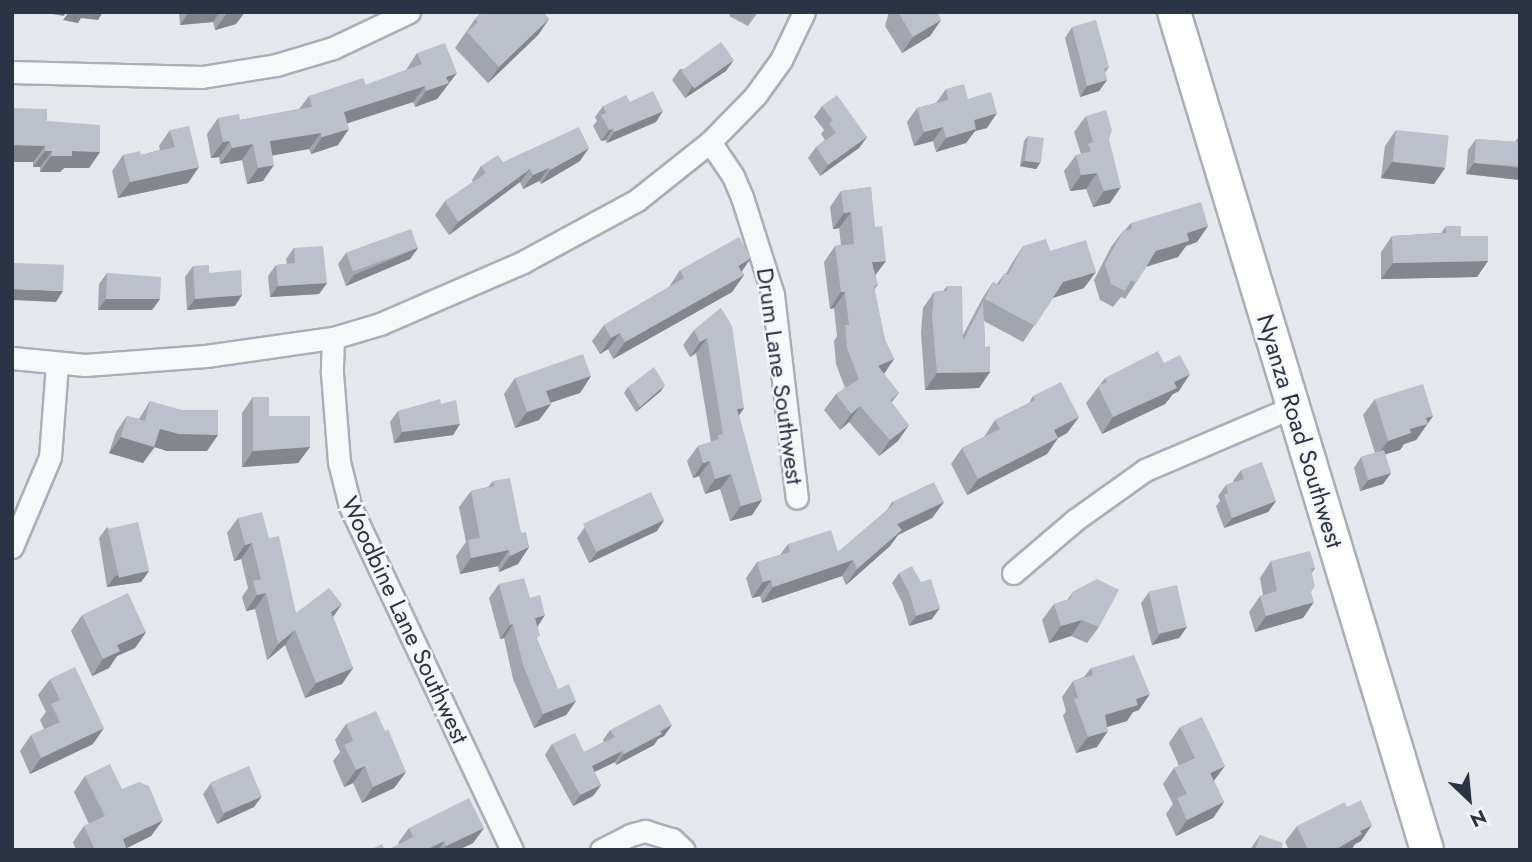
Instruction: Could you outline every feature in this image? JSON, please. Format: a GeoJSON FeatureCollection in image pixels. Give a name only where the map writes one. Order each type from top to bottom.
{"type":"FeatureCollection","features":[{"type":"Feature","properties":{"kind":"street"},"geometry":{"type":"LineString","coordinates":[[12,72],[201,77],[276,65],[333,48],[409,12]]}},
{"type":"Feature","properties":{"kind":"street"},"geometry":{"type":"LineString","coordinates":[[12,358],[85,365],[206,356],[333,338],[380,324],[523,262],[578,235],[659,184],[710,142],[755,96],[781,60],[804,12]]}},
{"type":"Feature","properties":{"kind":"street","name":"Nyanza Road Southwest"},"geometry":{"type":"LineString","coordinates":[[1174,12],[1427,850]]}},
{"type":"Feature","properties":{"kind":"street","name":"Drum Lane Southwest"},"geometry":{"type":"LineString","coordinates":[[710,142],[733,176],[742,197],[773,295],[797,498]]}},
{"type":"Feature","properties":{"kind":"street","name":"Woodbine Lane Southwest"},"geometry":{"type":"LineString","coordinates":[[333,338],[332,373],[339,462],[350,506],[512,850]]}},
{"type":"Feature","properties":{"kind":"street"},"geometry":{"type":"LineString","coordinates":[[12,547],[50,457],[57,363]]}},
{"type":"Feature","properties":{"kind":"street"},"geometry":{"type":"LineString","coordinates":[[1013,573],[1075,520],[1144,470],[1293,407]]}},
{"type":"Feature","properties":{"kind":"street"},"geometry":{"type":"LineString","coordinates":[[601,850],[629,835],[645,831],[672,839],[684,850]]}},
{"type":"Feature","properties":{"kind":"building"},"geometry":{"type":"Polygon","coordinates":[[[483,12],[543,12],[549,19],[499,67],[467,32],[478,22],[475,19],[483,12]]]}},
{"type":"Feature","properties":{"kind":"building"},"geometry":{"type":"Polygon","coordinates":[[[898,12],[937,12],[941,20],[913,37],[898,12]]]}},
{"type":"Feature","properties":{"kind":"building"},"geometry":{"type":"Polygon","coordinates":[[[1096,20],[1109,67],[1104,69],[1107,80],[1087,86],[1072,27],[1096,20]]]}},
{"type":"Feature","properties":{"kind":"building"},"geometry":{"type":"Polygon","coordinates":[[[721,42],[734,60],[694,89],[681,71],[721,42]]]}},
{"type":"Feature","properties":{"kind":"building"},"geometry":{"type":"Polygon","coordinates":[[[445,43],[457,73],[446,77],[449,83],[426,91],[425,86],[344,112],[349,129],[322,137],[321,133],[270,141],[274,165],[258,168],[253,144],[232,148],[230,141],[223,142],[218,118],[239,114],[240,120],[312,107],[309,96],[363,78],[366,85],[422,64],[417,53],[445,43]]]}},
{"type":"Feature","properties":{"kind":"building"},"geometry":{"type":"Polygon","coordinates":[[[964,84],[968,99],[991,92],[997,113],[974,120],[976,129],[946,138],[943,127],[924,132],[917,108],[948,100],[946,89],[964,84]]]}},
{"type":"Feature","properties":{"kind":"building"},"geometry":{"type":"Polygon","coordinates":[[[653,91],[663,111],[614,132],[613,129],[609,130],[601,115],[606,113],[603,106],[626,95],[630,102],[653,91]]]}},
{"type":"Feature","properties":{"kind":"building"},"geometry":{"type":"Polygon","coordinates":[[[837,95],[867,137],[828,165],[816,147],[836,133],[829,123],[833,121],[822,106],[837,95]]]}},
{"type":"Feature","properties":{"kind":"building"},"geometry":{"type":"Polygon","coordinates":[[[12,108],[47,109],[47,121],[100,125],[100,152],[72,151],[72,156],[51,156],[52,151],[45,151],[45,146],[12,145],[12,108]]]}},
{"type":"Feature","properties":{"kind":"building"},"geometry":{"type":"Polygon","coordinates":[[[1106,110],[1112,130],[1109,139],[1121,187],[1104,191],[1097,173],[1081,175],[1076,155],[1091,151],[1088,144],[1093,142],[1086,116],[1106,110]]]}},
{"type":"Feature","properties":{"kind":"building"},"geometry":{"type":"Polygon","coordinates":[[[189,126],[199,167],[130,182],[123,155],[140,151],[141,155],[175,147],[170,130],[189,126]]]}},
{"type":"Feature","properties":{"kind":"building"},"geometry":{"type":"Polygon","coordinates":[[[579,127],[589,148],[550,170],[549,168],[533,175],[530,169],[458,222],[445,201],[486,173],[481,166],[498,155],[503,162],[579,127]]]}},
{"type":"Feature","properties":{"kind":"building"},"geometry":{"type":"Polygon","coordinates":[[[1396,130],[1449,136],[1445,167],[1393,162],[1396,130]]]}},
{"type":"Feature","properties":{"kind":"building"},"geometry":{"type":"Polygon","coordinates":[[[1028,136],[1044,138],[1041,163],[1025,161],[1028,136]]]}},
{"type":"Feature","properties":{"kind":"building"},"geometry":{"type":"Polygon","coordinates":[[[1476,139],[1520,142],[1518,166],[1474,163],[1476,139]]]}},
{"type":"Feature","properties":{"kind":"building"},"geometry":{"type":"Polygon","coordinates":[[[871,187],[875,227],[882,226],[886,261],[872,262],[878,285],[874,286],[885,340],[894,359],[878,366],[899,393],[890,400],[909,425],[890,440],[860,406],[851,414],[836,394],[859,379],[847,348],[845,325],[849,325],[845,292],[841,292],[835,246],[854,244],[851,212],[844,213],[841,191],[871,187]]]}},
{"type":"Feature","properties":{"kind":"building"},"geometry":{"type":"Polygon","coordinates":[[[1201,202],[1208,226],[1187,233],[1189,241],[1156,251],[1136,283],[1131,280],[1125,291],[1111,284],[1105,264],[1123,231],[1132,229],[1131,223],[1201,202]]]}},
{"type":"Feature","properties":{"kind":"building"},"geometry":{"type":"Polygon","coordinates":[[[1446,226],[1461,226],[1461,236],[1488,236],[1488,261],[1393,263],[1392,236],[1446,233],[1446,226]]]}},
{"type":"Feature","properties":{"kind":"building"},"geometry":{"type":"Polygon","coordinates":[[[411,229],[418,248],[353,271],[346,253],[411,229]]]}},
{"type":"Feature","properties":{"kind":"building"},"geometry":{"type":"Polygon","coordinates":[[[739,237],[751,258],[738,266],[744,275],[625,342],[620,333],[611,338],[604,325],[684,278],[680,270],[739,237]]]}},
{"type":"Feature","properties":{"kind":"building"},"geometry":{"type":"Polygon","coordinates":[[[1046,239],[1050,251],[1086,240],[1096,272],[1063,282],[1035,326],[985,299],[993,282],[999,285],[1005,273],[1008,275],[1023,246],[1046,239]]]}},
{"type":"Feature","properties":{"kind":"building"},"geometry":{"type":"Polygon","coordinates":[[[323,246],[327,283],[278,286],[276,265],[295,263],[294,248],[323,246]]]}},
{"type":"Feature","properties":{"kind":"building"},"geometry":{"type":"Polygon","coordinates":[[[12,263],[64,265],[63,291],[12,289],[12,263]]]}},
{"type":"Feature","properties":{"kind":"building"},"geometry":{"type":"Polygon","coordinates":[[[209,265],[209,273],[241,270],[242,295],[195,299],[193,266],[209,265]]]}},
{"type":"Feature","properties":{"kind":"building"},"geometry":{"type":"Polygon","coordinates":[[[107,273],[161,277],[160,299],[106,299],[107,273]]]}},
{"type":"Feature","properties":{"kind":"building"},"geometry":{"type":"Polygon","coordinates":[[[947,286],[962,286],[963,341],[983,302],[985,347],[990,346],[990,372],[937,373],[932,317],[934,292],[947,291],[947,286]]]}},
{"type":"Feature","properties":{"kind":"building"},"geometry":{"type":"Polygon","coordinates":[[[721,308],[732,326],[744,408],[737,409],[762,500],[741,506],[731,474],[715,479],[710,461],[703,463],[698,446],[719,439],[718,435],[723,434],[707,338],[700,342],[694,330],[721,308]]]}},
{"type":"Feature","properties":{"kind":"building"},"geometry":{"type":"Polygon","coordinates":[[[1158,351],[1164,363],[1180,355],[1190,374],[1174,382],[1177,388],[1113,417],[1098,386],[1107,382],[1105,378],[1158,351]]]}},
{"type":"Feature","properties":{"kind":"building"},"geometry":{"type":"Polygon","coordinates":[[[583,354],[591,376],[546,391],[551,404],[527,412],[515,378],[583,354]]]}},
{"type":"Feature","properties":{"kind":"building"},"geometry":{"type":"Polygon","coordinates":[[[654,367],[665,385],[640,407],[628,387],[654,367]]]}},
{"type":"Feature","properties":{"kind":"building"},"geometry":{"type":"Polygon","coordinates":[[[1061,382],[1079,417],[1054,430],[1058,438],[978,479],[962,448],[1000,429],[995,420],[1035,400],[1033,396],[1061,382]]]}},
{"type":"Feature","properties":{"kind":"building"},"geometry":{"type":"Polygon","coordinates":[[[1423,384],[1433,416],[1426,418],[1428,424],[1410,429],[1411,433],[1388,441],[1375,399],[1423,384]]]}},
{"type":"Feature","properties":{"kind":"building"},"geometry":{"type":"Polygon","coordinates":[[[253,397],[269,397],[269,416],[310,416],[310,447],[253,451],[253,397]]]}},
{"type":"Feature","properties":{"kind":"building"},"geometry":{"type":"Polygon","coordinates":[[[440,399],[441,404],[456,400],[460,424],[402,432],[398,411],[440,399]]]}},
{"type":"Feature","properties":{"kind":"building"},"geometry":{"type":"Polygon","coordinates":[[[150,401],[182,410],[218,410],[218,435],[179,434],[160,429],[154,447],[121,437],[127,416],[145,421],[150,401]]]}},
{"type":"Feature","properties":{"kind":"building"},"geometry":{"type":"Polygon","coordinates":[[[1384,450],[1391,473],[1368,480],[1361,457],[1384,450]]]}},
{"type":"Feature","properties":{"kind":"building"},"geometry":{"type":"Polygon","coordinates":[[[1262,462],[1276,501],[1232,518],[1224,495],[1228,493],[1226,485],[1244,479],[1241,470],[1262,462]]]}},
{"type":"Feature","properties":{"kind":"building"},"geometry":{"type":"Polygon","coordinates":[[[510,478],[521,533],[526,532],[529,547],[510,556],[509,550],[471,558],[468,540],[480,538],[471,491],[494,486],[493,481],[510,478]]]}},
{"type":"Feature","properties":{"kind":"building"},"geometry":{"type":"Polygon","coordinates":[[[934,482],[944,502],[897,524],[902,530],[857,569],[853,560],[773,587],[771,580],[763,582],[757,562],[790,552],[788,544],[831,530],[838,552],[894,504],[892,502],[934,482]]]}},
{"type":"Feature","properties":{"kind":"building"},"geometry":{"type":"Polygon","coordinates":[[[651,492],[664,520],[596,552],[583,524],[651,492]]]}},
{"type":"Feature","properties":{"kind":"building"},"geometry":{"type":"Polygon","coordinates":[[[262,512],[269,538],[279,536],[296,613],[329,588],[342,604],[331,612],[353,668],[316,683],[295,630],[278,644],[266,593],[257,595],[253,581],[261,579],[252,543],[245,545],[238,518],[262,512]]]}},
{"type":"Feature","properties":{"kind":"building"},"geometry":{"type":"Polygon","coordinates":[[[138,522],[149,571],[119,578],[108,529],[138,522]]]}},
{"type":"Feature","properties":{"kind":"building"},"geometry":{"type":"Polygon","coordinates":[[[1310,551],[1315,568],[1311,569],[1315,586],[1311,592],[1314,602],[1266,616],[1260,596],[1277,591],[1271,561],[1310,551]]]}},
{"type":"Feature","properties":{"kind":"building"},"geometry":{"type":"Polygon","coordinates":[[[912,566],[921,582],[931,579],[940,608],[916,616],[909,592],[899,573],[912,566]]]}},
{"type":"Feature","properties":{"kind":"building"},"geometry":{"type":"Polygon","coordinates":[[[524,578],[530,598],[540,595],[545,615],[535,618],[540,636],[536,637],[558,689],[569,684],[576,701],[543,714],[523,665],[499,584],[524,578]]]}},
{"type":"Feature","properties":{"kind":"building"},"geometry":{"type":"Polygon","coordinates":[[[1097,579],[1119,590],[1099,627],[1082,620],[1061,626],[1054,604],[1070,599],[1074,591],[1097,579]]]}},
{"type":"Feature","properties":{"kind":"building"},"geometry":{"type":"Polygon","coordinates":[[[1177,585],[1187,627],[1158,633],[1149,592],[1177,585]]]}},
{"type":"Feature","properties":{"kind":"building"},"geometry":{"type":"Polygon","coordinates":[[[128,593],[146,632],[117,645],[120,651],[103,659],[82,615],[128,593]]]}},
{"type":"Feature","properties":{"kind":"building"},"geometry":{"type":"Polygon","coordinates":[[[1134,655],[1150,694],[1136,699],[1138,705],[1105,715],[1108,731],[1088,737],[1074,699],[1078,698],[1073,681],[1093,675],[1091,668],[1134,655]]]}},
{"type":"Feature","properties":{"kind":"building"},"geometry":{"type":"Polygon","coordinates":[[[75,667],[104,728],[41,758],[31,735],[60,722],[51,704],[60,700],[50,679],[75,667]]]}},
{"type":"Feature","properties":{"kind":"building"},"geometry":{"type":"Polygon","coordinates":[[[660,704],[672,725],[660,731],[662,734],[624,754],[622,751],[592,766],[601,785],[580,795],[552,744],[575,733],[584,752],[615,737],[610,730],[660,704]]]}},
{"type":"Feature","properties":{"kind":"building"},"geometry":{"type":"Polygon","coordinates":[[[376,711],[385,731],[388,729],[406,772],[373,787],[365,766],[356,770],[344,745],[353,741],[346,724],[376,711]]]}},
{"type":"Feature","properties":{"kind":"building"},"geometry":{"type":"Polygon","coordinates":[[[1202,717],[1225,766],[1210,773],[1224,802],[1187,820],[1177,798],[1187,794],[1174,768],[1195,758],[1180,727],[1202,717]]]}},
{"type":"Feature","properties":{"kind":"building"},"geometry":{"type":"Polygon","coordinates":[[[110,764],[122,789],[139,782],[149,786],[163,820],[123,839],[127,850],[95,850],[84,826],[105,816],[85,776],[110,764]]]}},
{"type":"Feature","properties":{"kind":"building"},"geometry":{"type":"Polygon","coordinates":[[[249,766],[262,796],[223,813],[210,782],[249,766]]]}},
{"type":"Feature","properties":{"kind":"building"},"geometry":{"type":"Polygon","coordinates":[[[469,798],[484,828],[446,846],[444,841],[426,850],[388,850],[413,837],[409,828],[469,798]]]}},
{"type":"Feature","properties":{"kind":"building"},"geometry":{"type":"Polygon","coordinates":[[[1361,800],[1372,825],[1335,850],[1308,850],[1297,826],[1345,802],[1347,807],[1361,800]]]}},
{"type":"Feature","properties":{"kind":"building"},"geometry":{"type":"Polygon","coordinates":[[[1260,835],[1283,843],[1281,850],[1255,850],[1260,835]]]}},
{"type":"Feature","properties":{"kind":"building"},"geometry":{"type":"Polygon","coordinates":[[[382,844],[385,850],[370,850],[382,844]]]}}]}
